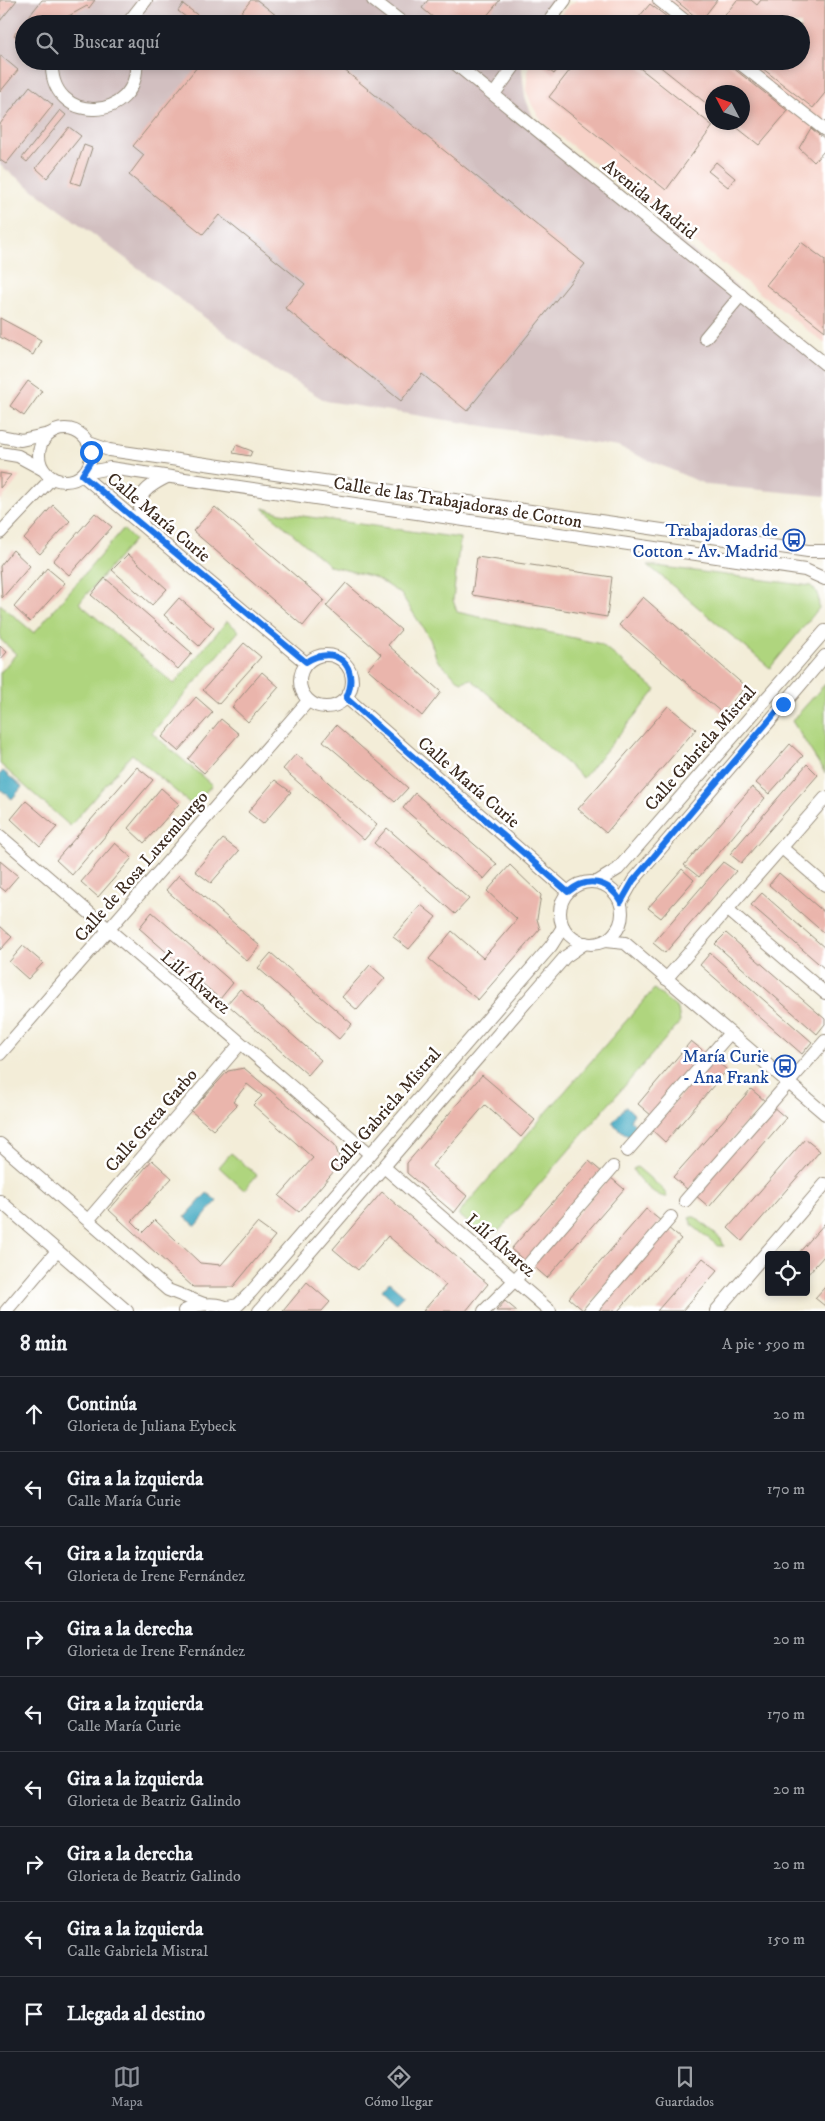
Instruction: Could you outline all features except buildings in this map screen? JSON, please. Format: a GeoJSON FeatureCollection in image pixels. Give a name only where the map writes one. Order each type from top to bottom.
{"type":"FeatureCollection","features":[{"type":"Feature","properties":{"kind":"street"},"geometry":{"type":"LineString","coordinates":[[134,15],[146,0]]}},
{"type":"Feature","properties":{"kind":"street"},"geometry":{"type":"LineString","coordinates":[[373,0],[392,15]]}},
{"type":"Feature","properties":{"kind":"street"},"geometry":{"type":"LineString","coordinates":[[554,15],[565,0]]}},
{"type":"Feature","properties":{"kind":"street"},"geometry":{"type":"LineString","coordinates":[[659,0],[678,15]]}},
{"type":"Feature","properties":{"kind":"street"},"geometry":{"type":"LineString","coordinates":[[51,70],[56,88],[66,100],[81,108],[98,110],[114,105],[126,95],[135,79],[136,70]]}},
{"type":"Feature","properties":{"kind":"street","name":"Avenida Madrid"},"geometry":{"type":"LineString","coordinates":[[463,70],[825,364]]}},
{"type":"Feature","properties":{"kind":"street"},"geometry":{"type":"LineString","coordinates":[[494,94],[511,70]]}},
{"type":"Feature","properties":{"kind":"street"},"geometry":{"type":"LineString","coordinates":[[748,70],[825,130]]}},
{"type":"Feature","properties":{"kind":"street"},"geometry":{"type":"LineString","coordinates":[[705,338],[741,295]]}},
{"type":"Feature","properties":{"kind":"street"},"geometry":{"type":"LineString","coordinates":[[0,436],[21,440],[49,434],[56,430],[71,429],[78,432],[89,443],[91,461],[83,474],[66,481],[52,478],[42,469],[18,456],[0,454]]}},
{"type":"Feature","properties":{"kind":"street"},"geometry":{"type":"LineString","coordinates":[[42,469],[39,461],[40,446],[49,434]]}},
{"type":"Feature","properties":{"kind":"street","name":"Calle de las Trabajadoras de Cotton"},"geometry":{"type":"LineString","coordinates":[[89,443],[109,450],[268,474],[808,551],[825,551]]}},
{"type":"Feature","properties":{"kind":"street","name":"Calle de las Trabajadoras de Cotton"},"geometry":{"type":"LineString","coordinates":[[83,474],[110,468],[805,570],[825,579]]}},
{"type":"Feature","properties":{"kind":"street","name":"Calle María Curie"},"geometry":{"type":"LineString","coordinates":[[83,474],[306,662]]}},
{"type":"Feature","properties":{"kind":"street"},"geometry":{"type":"LineString","coordinates":[[143,525],[139,509],[142,494],[150,485],[167,477]]}},
{"type":"Feature","properties":{"kind":"street"},"geometry":{"type":"LineString","coordinates":[[0,533],[52,478]]}},
{"type":"Feature","properties":{"kind":"street","name":"Calle Gabriela Mistral"},"geometry":{"type":"LineString","coordinates":[[597,882],[618,870],[825,631]]}},
{"type":"Feature","properties":{"kind":"street"},"geometry":{"type":"LineString","coordinates":[[325,654],[342,660],[349,669],[352,678],[352,687],[346,698],[337,705],[326,708],[308,701],[299,686],[301,670],[306,662],[316,656],[325,654]]}},
{"type":"Feature","properties":{"kind":"street","name":"Calle Gabriela Mistral"},"geometry":{"type":"LineString","coordinates":[[621,902],[633,881],[825,656]]}},
{"type":"Feature","properties":{"kind":"street","name":"Calle María Curie"},"geometry":{"type":"LineString","coordinates":[[346,698],[568,892]]}},
{"type":"Feature","properties":{"kind":"street","name":"Calle de Rosa Luxemburgo"},"geometry":{"type":"LineString","coordinates":[[0,1054],[308,701]]}},
{"type":"Feature","properties":{"kind":"street"},"geometry":{"type":"LineString","coordinates":[[666,979],[825,798]]}},
{"type":"Feature","properties":{"kind":"street","name":"Lilí Álvarez"},"geometry":{"type":"LineString","coordinates":[[0,836],[370,1154]]}},
{"type":"Feature","properties":{"kind":"street"},"geometry":{"type":"LineString","coordinates":[[782,848],[825,885]]}},
{"type":"Feature","properties":{"kind":"street"},"geometry":{"type":"LineString","coordinates":[[583,882],[597,882],[612,890],[621,902],[620,924],[614,934],[605,941],[596,944],[585,943],[575,940],[563,927],[560,909],[568,892],[583,882]]}},
{"type":"Feature","properties":{"kind":"street"},"geometry":{"type":"LineString","coordinates":[[727,910],[825,993]]}},
{"type":"Feature","properties":{"kind":"street"},"geometry":{"type":"LineString","coordinates":[[620,924],[625,943],[825,1114]]}},
{"type":"Feature","properties":{"kind":"street","name":"Calle Gabriela Mistral"},"geometry":{"type":"LineString","coordinates":[[231,1309],[251,1292],[552,946],[563,927]]}},
{"type":"Feature","properties":{"kind":"street"},"geometry":{"type":"LineString","coordinates":[[605,941],[625,943]]}},
{"type":"Feature","properties":{"kind":"street","name":"Calle Gabriela Mistral"},"geometry":{"type":"LineString","coordinates":[[259,1311],[565,957],[585,943]]}},
{"type":"Feature","properties":{"kind":"street"},"geometry":{"type":"LineString","coordinates":[[628,1151],[730,1034]]}},
{"type":"Feature","properties":{"kind":"street"},"geometry":{"type":"LineString","coordinates":[[685,1201],[825,1041]]}},
{"type":"Feature","properties":{"kind":"street","name":"Calle Greta Garbo"},"geometry":{"type":"LineString","coordinates":[[89,1219],[240,1044]]}},
{"type":"Feature","properties":{"kind":"street"},"geometry":{"type":"LineString","coordinates":[[0,1144],[89,1219],[168,1290],[204,1304],[231,1309]]}},
{"type":"Feature","properties":{"kind":"street","name":"Lilí Álvarez"},"geometry":{"type":"LineString","coordinates":[[384,1167],[550,1311]]}},
{"type":"Feature","properties":{"kind":"street"},"geometry":{"type":"LineString","coordinates":[[484,1311],[515,1280],[613,1167]]}},
{"type":"Feature","properties":{"kind":"street"},"geometry":{"type":"LineString","coordinates":[[716,1311],[825,1184]]}},
{"type":"Feature","properties":{"kind":"street"},"geometry":{"type":"LineString","coordinates":[[0,1202],[127,1311]]}},
{"type":"Feature","properties":{"kind":"street"},"geometry":{"type":"LineString","coordinates":[[590,1311],[671,1218]]}},
{"type":"Feature","properties":{"kind":"street"},"geometry":{"type":"LineString","coordinates":[[6,1311],[57,1251]]}},
{"type":"Feature","properties":{"kind":"street"},"geometry":{"type":"LineString","coordinates":[[184,1311],[204,1304]]}},
{"type":"Feature","properties":{"kind":"shaded area"},"geometry":{"type":"Polygon","coordinates":[[[0,0],[565,0],[554,15],[15,15],[15,70],[522,70],[525,97],[535,122],[825,359],[825,496],[707,485],[618,447],[326,401],[275,370],[0,165],[0,0]]]}},
{"type":"Feature","properties":{"kind":"shaded area"},"geometry":{"type":"Polygon","coordinates":[[[577,0],[825,0],[825,344],[543,123],[532,105],[526,90],[528,70],[810,70],[810,15],[561,15],[568,6],[577,0]]]}},
{"type":"Feature","properties":{"kind":"shaded area"},"geometry":{"type":"Polygon","coordinates":[[[0,473],[21,476],[0,501],[0,473]]]}},
{"type":"Feature","properties":{"kind":"green space"},"geometry":{"type":"Polygon","coordinates":[[[263,508],[281,513],[460,538],[453,600],[457,612],[601,644],[656,690],[583,778],[471,679],[461,682],[437,660],[430,639],[401,594],[374,577],[330,566],[263,508]]]}},
{"type":"Feature","properties":{"kind":"green space"},"geometry":{"type":"Polygon","coordinates":[[[123,529],[134,540],[79,603],[174,684],[227,621],[239,631],[152,733],[212,785],[193,806],[132,754],[70,826],[0,764],[0,673],[16,654],[0,639],[0,604],[34,633],[123,529]]]}},
{"type":"Feature","properties":{"kind":"green space"},"geometry":{"type":"Polygon","coordinates":[[[648,565],[811,586],[818,593],[819,608],[770,668],[648,565]]]}},
{"type":"Feature","properties":{"kind":"green space"},"geometry":{"type":"Polygon","coordinates":[[[825,684],[825,773],[792,721],[825,684]]]}},
{"type":"Feature","properties":{"kind":"green space"},"geometry":{"type":"Polygon","coordinates":[[[654,989],[678,1009],[680,1022],[498,1232],[481,1234],[458,1214],[654,989]]]}},
{"type":"Feature","properties":{"kind":"green space"},"geometry":{"type":"Polygon","coordinates":[[[231,1153],[257,1175],[244,1190],[219,1167],[231,1153]]]}},
{"type":"Feature","properties":{"kind":"green space"},"geometry":{"type":"Polygon","coordinates":[[[637,1167],[664,1190],[667,1197],[658,1194],[642,1183],[633,1169],[637,1167]]]}},
{"type":"Feature","properties":{"kind":"green space"},"geometry":{"type":"Polygon","coordinates":[[[695,1217],[721,1239],[724,1246],[718,1246],[693,1226],[689,1218],[695,1217]]]}},
{"type":"Feature","properties":{"kind":"water"},"geometry":{"type":"Polygon","coordinates":[[[3,771],[22,787],[12,799],[0,789],[0,774],[3,771]]]}},
{"type":"Feature","properties":{"kind":"water"},"geometry":{"type":"Polygon","coordinates":[[[626,1106],[634,1114],[630,1120],[638,1127],[629,1137],[612,1123],[626,1106]]]}},
{"type":"Feature","properties":{"kind":"water"},"geometry":{"type":"Polygon","coordinates":[[[207,1193],[217,1201],[196,1226],[185,1217],[207,1193]]]}},
{"type":"Feature","properties":{"kind":"water"},"geometry":{"type":"Polygon","coordinates":[[[389,1282],[404,1295],[396,1303],[382,1290],[389,1282]]]}},
{"type":"Feature","properties":{"kind":"place","name":"Trabajadoras de Cotton - Av. Madrid"},"geometry":{"type":"Point","coordinates":[794,540]}},
{"type":"Feature","properties":{"kind":"place","name":"María Curie - Ana Frank"},"geometry":{"type":"Point","coordinates":[785,1066]}},
{"type":"Feature","properties":{"kind":"route"},"geometry":{"type":"LineString","coordinates":[[91,452],[91,461],[82,475],[306,662],[316,656],[325,654],[342,660],[349,669],[352,678],[352,687],[346,698],[568,892],[583,882],[597,882],[612,890],[621,902],[633,881],[783,704]]}}]}
